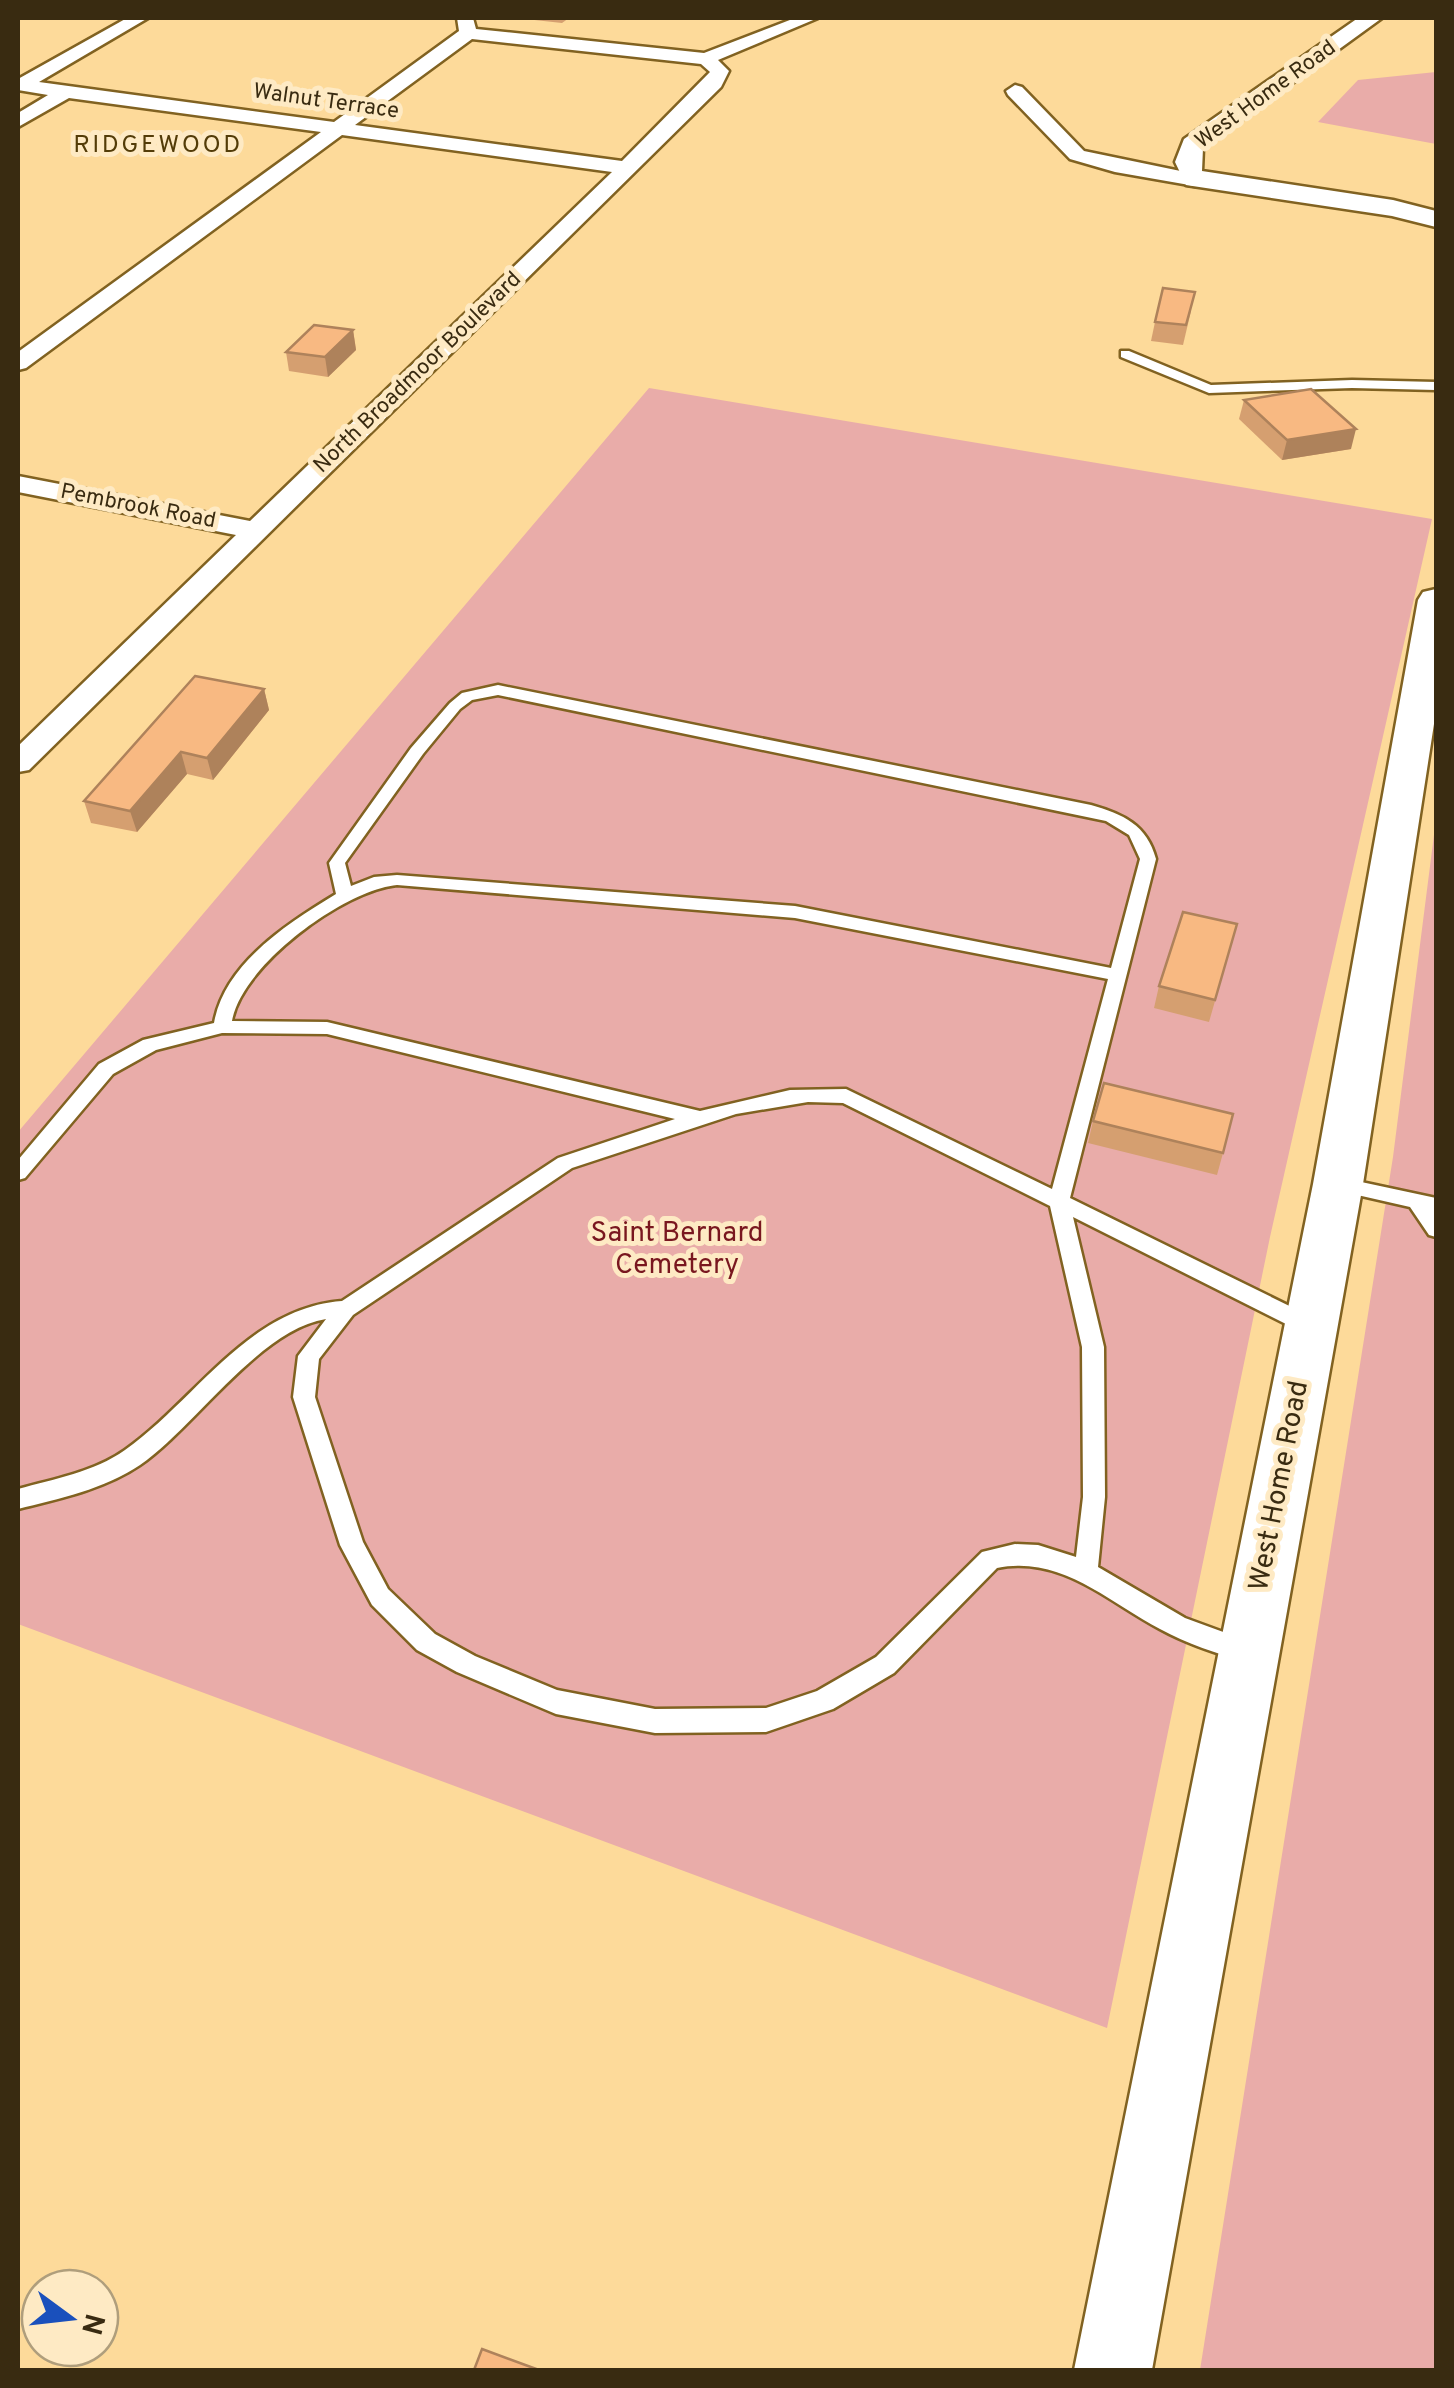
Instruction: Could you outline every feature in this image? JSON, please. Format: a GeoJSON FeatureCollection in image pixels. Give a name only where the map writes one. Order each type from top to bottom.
{"type":"FeatureCollection","features":[{"type":"Feature","properties":{"kind":"street"},"geometry":{"type":"LineString","coordinates":[[19,85],[139,18]]}},
{"type":"Feature","properties":{"kind":"street"},"geometry":{"type":"LineString","coordinates":[[18,363],[337,129],[462,23],[706,59],[808,18]]}},
{"type":"Feature","properties":{"kind":"street","name":"West Home Road"},"geometry":{"type":"LineString","coordinates":[[1371,18],[1193,144],[1186,161],[1195,180],[1394,208],[1436,219]]}},
{"type":"Feature","properties":{"kind":"street","name":"North Broadmoor Boulevard"},"geometry":{"type":"LineString","coordinates":[[18,763],[714,83],[720,71],[706,59]]}},
{"type":"Feature","properties":{"kind":"street","name":"Walnut Terrace"},"geometry":{"type":"LineString","coordinates":[[19,85],[628,168]]}},
{"type":"Feature","properties":{"kind":"street"},"geometry":{"type":"LineString","coordinates":[[1015,91],[1077,155],[1195,180]]}},
{"type":"Feature","properties":{"kind":"street"},"geometry":{"type":"LineString","coordinates":[[18,121],[67,92]]}},
{"type":"Feature","properties":{"kind":"street","name":"Pembrook Road"},"geometry":{"type":"LineString","coordinates":[[18,484],[258,530]]}},
{"type":"Feature","properties":{"kind":"street","name":"West Home Road"},"geometry":{"type":"LineString","coordinates":[[1113,2370],[1338,1184],[1436,600]]}},
{"type":"Feature","properties":{"kind":"lane"},"geometry":{"type":"LineString","coordinates":[[1125,354],[1209,389],[1352,384],[1436,386]]}},
{"type":"Feature","properties":{"kind":"lane"},"geometry":{"type":"LineString","coordinates":[[346,896],[337,863],[417,750],[467,696],[498,690],[1114,817],[1135,828],[1145,843],[1148,858],[1060,1200],[1093,1347],[1094,1497],[1086,1572]]}},
{"type":"Feature","properties":{"kind":"lane"},"geometry":{"type":"LineString","coordinates":[[222,1027],[227,1002],[245,976],[274,948],[346,896],[372,883],[397,880],[795,912],[1116,975]]}},
{"type":"Feature","properties":{"kind":"lane"},"geometry":{"type":"LineString","coordinates":[[18,1173],[106,1069],[150,1045],[222,1027],[327,1028],[700,1118]]}},
{"type":"Feature","properties":{"kind":"lane"},"geometry":{"type":"LineString","coordinates":[[1248,1652],[1166,1621],[1086,1572],[1035,1554],[1011,1552],[990,1559],[885,1665],[824,1702],[766,1720],[656,1720],[556,1702],[466,1664],[426,1642],[380,1597],[362,1562],[304,1396],[309,1356],[346,1309],[565,1163],[768,1098],[810,1092],[846,1096],[1312,1326]]}},
{"type":"Feature","properties":{"kind":"lane"},"geometry":{"type":"LineString","coordinates":[[1338,1184],[1427,1203],[1436,1229]]}},
{"type":"Feature","properties":{"kind":"lane"},"geometry":{"type":"LineString","coordinates":[[18,1499],[82,1480],[132,1458],[248,1352],[326,1306],[346,1309]]}},
{"type":"Feature","properties":{"kind":"green space"},"geometry":{"type":"Polygon","coordinates":[[[1436,72],[1436,144],[1318,122],[1358,80],[1436,72]]]}},
{"type":"Feature","properties":{"kind":"green space","name":"Saint Bernard Cemetery"},"geometry":{"type":"Polygon","coordinates":[[[649,388],[1432,519],[1270,1237],[1107,2028],[18,1624],[18,1132],[649,388]]]}},
{"type":"Feature","properties":{"kind":"green space"},"geometry":{"type":"Polygon","coordinates":[[[1436,819],[1436,2370],[1200,2370],[1393,1157],[1436,819]]]}},
{"type":"Feature","properties":{"kind":"building"},"geometry":{"type":"Polygon","coordinates":[[[1163,288],[1195,292],[1186,325],[1155,322],[1163,288]]]}},
{"type":"Feature","properties":{"kind":"building"},"geometry":{"type":"Polygon","coordinates":[[[314,325],[353,330],[325,357],[286,352],[314,325]]]}},
{"type":"Feature","properties":{"kind":"building"},"geometry":{"type":"Polygon","coordinates":[[[1311,389],[1356,429],[1287,440],[1244,400],[1311,389]]]}},
{"type":"Feature","properties":{"kind":"building"},"geometry":{"type":"Polygon","coordinates":[[[195,676],[264,689],[207,758],[181,752],[130,811],[84,801],[195,676]]]}},
{"type":"Feature","properties":{"kind":"building"},"geometry":{"type":"Polygon","coordinates":[[[1183,912],[1237,924],[1215,1000],[1159,986],[1183,912]]]}},
{"type":"Feature","properties":{"kind":"building"},"geometry":{"type":"Polygon","coordinates":[[[1104,1083],[1233,1114],[1223,1153],[1093,1121],[1104,1083]]]}},
{"type":"Feature","properties":{"kind":"building"},"geometry":{"type":"Polygon","coordinates":[[[482,2349],[539,2370],[474,2370],[482,2349]]]}},
{"type":"Feature","properties":{"kind":"district","name":"RIDGEWOOD"},"geometry":{"type":"Point","coordinates":[158,146]}}]}
